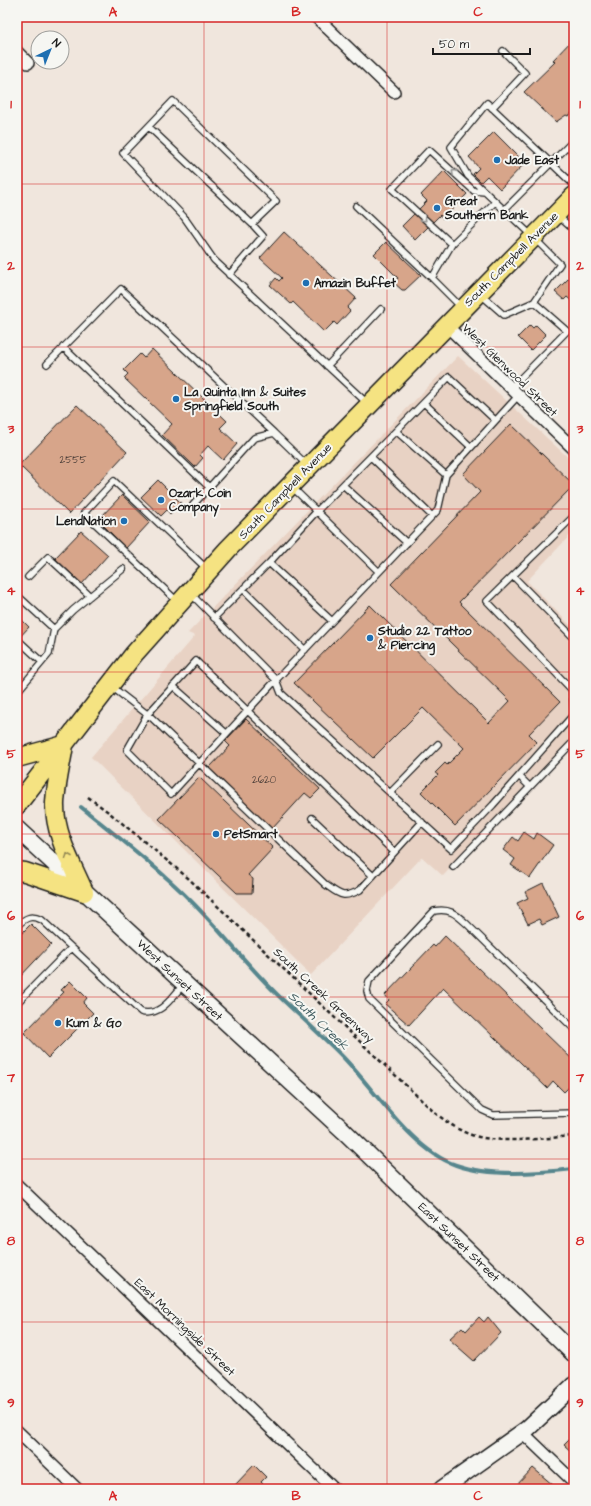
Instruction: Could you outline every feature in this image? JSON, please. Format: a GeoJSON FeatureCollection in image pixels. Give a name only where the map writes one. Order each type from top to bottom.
{"type":"FeatureCollection","features":[{"type":"Feature","properties":{"kind":"main road","name":"South Campbell Avenue"},"geometry":{"type":"LineString","coordinates":[[17,805],[134,654],[208,571],[368,405],[574,196]]}},
{"type":"Feature","properties":{"kind":"main road"},"geometry":{"type":"LineString","coordinates":[[17,758],[64,745],[55,803],[56,822],[67,855],[84,892]]}},
{"type":"Feature","properties":{"kind":"main road","name":"West Sunset Street"},"geometry":{"type":"LineString","coordinates":[[17,829],[344,1131]]}},
{"type":"Feature","properties":{"kind":"main road"},"geometry":{"type":"LineString","coordinates":[[17,871],[25,872],[84,892]]}},
{"type":"Feature","properties":{"kind":"main road","name":"East Sunset Street"},"geometry":{"type":"LineString","coordinates":[[344,1131],[574,1354]]}},
{"type":"Feature","properties":{"kind":"main road"},"geometry":{"type":"LineString","coordinates":[[442,1489],[522,1432],[574,1385]]}},
{"type":"Feature","properties":{"kind":"street"},"geometry":{"type":"LineString","coordinates":[[316,17],[394,92]]}},
{"type":"Feature","properties":{"kind":"street"},"geometry":{"type":"LineString","coordinates":[[17,52],[28,63]]}},
{"type":"Feature","properties":{"kind":"street","name":"West Glenwood Street"},"geometry":{"type":"LineString","coordinates":[[446,326],[515,392],[572,442]]}},
{"type":"Feature","properties":{"kind":"street","name":"East Morningside Street"},"geometry":{"type":"LineString","coordinates":[[17,1185],[334,1489]]}},
{"type":"Feature","properties":{"kind":"street"},"geometry":{"type":"LineString","coordinates":[[17,1431],[77,1489]]}},
{"type":"Feature","properties":{"kind":"street"},"geometry":{"type":"LineString","coordinates":[[522,1432],[574,1482]]}},
{"type":"Feature","properties":{"kind":"lane"},"geometry":{"type":"LineString","coordinates":[[492,108],[525,73],[502,51]]}},
{"type":"Feature","properties":{"kind":"lane"},"geometry":{"type":"LineString","coordinates":[[252,224],[276,200],[173,101],[124,153],[184,217],[214,260],[368,405]]}},
{"type":"Feature","properties":{"kind":"lane"},"geometry":{"type":"LineString","coordinates":[[478,293],[504,315],[534,302],[560,264],[468,176],[451,147],[487,103],[574,185]]}},
{"type":"Feature","properties":{"kind":"lane"},"geometry":{"type":"LineString","coordinates":[[149,127],[263,236],[230,275]]}},
{"type":"Feature","properties":{"kind":"lane"},"geometry":{"type":"LineString","coordinates":[[504,210],[574,140]]}},
{"type":"Feature","properties":{"kind":"lane"},"geometry":{"type":"LineString","coordinates":[[452,244],[392,189],[429,150],[474,191],[485,192]]}},
{"type":"Feature","properties":{"kind":"lane"},"geometry":{"type":"LineString","coordinates":[[432,278],[452,244],[495,202]]}},
{"type":"Feature","properties":{"kind":"lane"},"geometry":{"type":"LineString","coordinates":[[356,206],[432,278],[462,309]]}},
{"type":"Feature","properties":{"kind":"lane"},"geometry":{"type":"LineString","coordinates":[[556,214],[574,230]]}},
{"type":"Feature","properties":{"kind":"lane"},"geometry":{"type":"LineString","coordinates":[[47,364],[121,289],[309,466]]}},
{"type":"Feature","properties":{"kind":"lane"},"geometry":{"type":"LineString","coordinates":[[394,852],[247,710],[196,661],[147,715],[126,750],[171,794],[247,710],[438,510],[446,474],[495,420],[515,392],[567,331],[534,302]]}},
{"type":"Feature","properties":{"kind":"lane"},"geometry":{"type":"LineString","coordinates":[[327,366],[381,308]]}},
{"type":"Feature","properties":{"kind":"lane"},"geometry":{"type":"LineString","coordinates":[[63,347],[209,487]]}},
{"type":"Feature","properties":{"kind":"lane"},"geometry":{"type":"LineString","coordinates":[[214,618],[269,564],[317,511],[449,377],[495,420]]}},
{"type":"Feature","properties":{"kind":"lane"},"geometry":{"type":"LineString","coordinates":[[424,403],[471,446]]}},
{"type":"Feature","properties":{"kind":"lane"},"geometry":{"type":"LineString","coordinates":[[396,431],[446,474]]}},
{"type":"Feature","properties":{"kind":"lane"},"geometry":{"type":"LineString","coordinates":[[192,505],[254,438],[274,433]]}},
{"type":"Feature","properties":{"kind":"lane"},"geometry":{"type":"LineString","coordinates":[[371,457],[432,516]]}},
{"type":"Feature","properties":{"kind":"lane"},"geometry":{"type":"LineString","coordinates":[[208,571],[114,481],[84,513],[184,598],[214,618],[276,680],[281,693],[451,849],[574,714]]}},
{"type":"Feature","properties":{"kind":"lane"},"geometry":{"type":"LineString","coordinates":[[290,485],[379,572]]}},
{"type":"Feature","properties":{"kind":"lane"},"geometry":{"type":"LineString","coordinates":[[343,485],[407,543]]}},
{"type":"Feature","properties":{"kind":"lane"},"geometry":{"type":"LineString","coordinates":[[574,516],[488,602],[573,689],[574,709]]}},
{"type":"Feature","properties":{"kind":"lane"},"geometry":{"type":"LineString","coordinates":[[28,577],[48,557],[90,596]]}},
{"type":"Feature","properties":{"kind":"lane"},"geometry":{"type":"LineString","coordinates":[[269,564],[332,621]]}},
{"type":"Feature","properties":{"kind":"lane"},"geometry":{"type":"LineString","coordinates":[[17,692],[48,654],[54,629],[73,610],[123,569]]}},
{"type":"Feature","properties":{"kind":"lane"},"geometry":{"type":"LineString","coordinates":[[513,576],[574,638]]}},
{"type":"Feature","properties":{"kind":"lane"},"geometry":{"type":"LineString","coordinates":[[243,589],[305,650]]}},
{"type":"Feature","properties":{"kind":"lane"},"geometry":{"type":"LineString","coordinates":[[17,595],[54,629]]}},
{"type":"Feature","properties":{"kind":"lane"},"geometry":{"type":"LineString","coordinates":[[17,639],[42,662]]}},
{"type":"Feature","properties":{"kind":"lane"},"geometry":{"type":"LineString","coordinates":[[110,685],[147,715],[326,885],[340,895],[350,895],[360,890],[422,822]]}},
{"type":"Feature","properties":{"kind":"lane"},"geometry":{"type":"LineString","coordinates":[[173,686],[226,733]]}},
{"type":"Feature","properties":{"kind":"lane"},"geometry":{"type":"LineString","coordinates":[[453,867],[574,741]]}},
{"type":"Feature","properties":{"kind":"lane"},"geometry":{"type":"LineString","coordinates":[[390,793],[438,744]]}},
{"type":"Feature","properties":{"kind":"lane"},"geometry":{"type":"LineString","coordinates":[[519,776],[530,787]]}},
{"type":"Feature","properties":{"kind":"lane"},"geometry":{"type":"LineString","coordinates":[[312,818],[373,876]]}},
{"type":"Feature","properties":{"kind":"lane"},"geometry":{"type":"LineString","coordinates":[[574,1029],[457,914],[444,909],[434,911],[369,981],[367,990],[369,999],[387,1018],[482,1110],[493,1115],[574,1113]]}},
{"type":"Feature","properties":{"kind":"lane"},"geometry":{"type":"LineString","coordinates":[[17,926],[25,918],[33,916],[42,920],[141,1012],[149,1014],[157,1012],[184,984]]}},
{"type":"Feature","properties":{"kind":"lane"},"geometry":{"type":"LineString","coordinates":[[17,1003],[71,948]]}},
{"type":"Feature","properties":{"kind":"path","name":"South Creek Greenway"},"geometry":{"type":"LineString","coordinates":[[88,797],[111,814],[188,878],[430,1108],[449,1123],[474,1136],[489,1138],[574,1136]]}},
{"type":"Feature","properties":{"kind":"shaded area"},"geometry":{"type":"Polygon","coordinates":[[[458,356],[574,463],[574,531],[527,581],[574,629],[574,736],[443,876],[422,857],[311,975],[91,757],[195,636],[188,633],[458,356]]]}},
{"type":"Feature","properties":{"kind":"building"},"geometry":{"type":"Polygon","coordinates":[[[574,38],[574,115],[572,113],[568,116],[566,115],[556,122],[524,92],[555,62],[553,60],[574,38]]]}},
{"type":"Feature","properties":{"kind":"building","name":"Jade East"},"geometry":{"type":"Polygon","coordinates":[[[494,132],[525,163],[500,189],[487,176],[481,182],[473,174],[479,168],[469,157],[494,132]]]}},
{"type":"Feature","properties":{"kind":"building","name":"Great Southern Bank"},"geometry":{"type":"Polygon","coordinates":[[[444,171],[467,194],[443,219],[440,215],[415,240],[402,226],[427,201],[421,195],[444,171]]]}},
{"type":"Feature","properties":{"kind":"building","name":"Amazin Buffet"},"geometry":{"type":"Polygon","coordinates":[[[284,232],[356,298],[347,308],[350,311],[337,325],[334,322],[324,332],[293,302],[291,304],[270,285],[276,278],[279,281],[282,278],[260,258],[284,232]]]}},
{"type":"Feature","properties":{"kind":"building"},"geometry":{"type":"Polygon","coordinates":[[[386,242],[421,275],[405,290],[402,290],[394,283],[398,278],[374,254],[386,242]]]}},
{"type":"Feature","properties":{"kind":"building"},"geometry":{"type":"Polygon","coordinates":[[[574,273],[574,303],[567,297],[564,300],[555,292],[574,273]]]}},
{"type":"Feature","properties":{"kind":"building"},"geometry":{"type":"Polygon","coordinates":[[[530,325],[533,328],[536,325],[546,335],[531,350],[518,337],[530,325]]]}},
{"type":"Feature","properties":{"kind":"building","name":"La Quinta Inn & Suites Springfield South"},"geometry":{"type":"Polygon","coordinates":[[[152,349],[227,421],[220,428],[237,444],[223,460],[208,446],[200,455],[203,458],[195,467],[162,435],[172,424],[124,378],[128,374],[124,370],[140,354],[144,358],[152,349]]]}},
{"type":"Feature","properties":{"kind":"building"},"geometry":{"type":"Polygon","coordinates":[[[77,405],[127,452],[69,514],[19,465],[77,405]]]}},
{"type":"Feature","properties":{"kind":"building"},"geometry":{"type":"Polygon","coordinates":[[[511,424],[574,485],[459,602],[560,702],[529,734],[537,742],[455,826],[421,792],[438,775],[435,773],[445,763],[447,765],[464,748],[423,708],[373,758],[294,683],[370,605],[489,723],[510,701],[391,584],[480,492],[463,474],[511,424]]]}},
{"type":"Feature","properties":{"kind":"building","name":"Ozark Coin Company"},"geometry":{"type":"Polygon","coordinates":[[[158,480],[181,503],[170,514],[167,510],[161,516],[141,497],[158,480]]]}},
{"type":"Feature","properties":{"kind":"building","name":"LendNation"},"geometry":{"type":"Polygon","coordinates":[[[122,495],[150,522],[126,548],[98,520],[122,495]]]}},
{"type":"Feature","properties":{"kind":"building"},"geometry":{"type":"Polygon","coordinates":[[[81,531],[108,555],[82,584],[55,558],[81,531]]]}},
{"type":"Feature","properties":{"kind":"building"},"geometry":{"type":"Polygon","coordinates":[[[17,615],[29,627],[17,640],[17,615]]]}},
{"type":"Feature","properties":{"kind":"building"},"geometry":{"type":"Polygon","coordinates":[[[246,719],[320,789],[311,798],[305,793],[272,829],[209,768],[230,746],[225,741],[246,719]]]}},
{"type":"Feature","properties":{"kind":"building","name":"PetSmart"},"geometry":{"type":"Polygon","coordinates":[[[199,777],[273,848],[248,875],[253,879],[252,893],[237,893],[159,819],[199,777]]]}},
{"type":"Feature","properties":{"kind":"building"},"geometry":{"type":"Polygon","coordinates":[[[524,832],[534,839],[537,833],[553,845],[530,878],[511,865],[515,859],[503,850],[513,837],[518,841],[524,832]]]}},
{"type":"Feature","properties":{"kind":"building"},"geometry":{"type":"Polygon","coordinates":[[[543,883],[559,917],[542,925],[539,919],[528,924],[517,903],[528,898],[525,892],[543,883]]]}},
{"type":"Feature","properties":{"kind":"building"},"geometry":{"type":"Polygon","coordinates":[[[31,924],[51,944],[17,980],[17,938],[31,924]]]}},
{"type":"Feature","properties":{"kind":"building"},"geometry":{"type":"Polygon","coordinates":[[[445,936],[574,1061],[574,1086],[571,1089],[569,1087],[564,1092],[553,1081],[547,1088],[443,988],[409,1025],[385,1004],[389,1000],[385,995],[433,945],[435,947],[445,936]]]}},
{"type":"Feature","properties":{"kind":"building","name":"Kum & Go"},"geometry":{"type":"Polygon","coordinates":[[[70,981],[87,998],[83,1003],[93,1013],[48,1058],[24,1033],[64,992],[61,990],[70,981]]]}},
{"type":"Feature","properties":{"kind":"building"},"geometry":{"type":"Polygon","coordinates":[[[479,1317],[484,1322],[488,1317],[501,1333],[474,1361],[449,1339],[462,1327],[466,1331],[479,1317]]]}},
{"type":"Feature","properties":{"kind":"building"},"geometry":{"type":"Polygon","coordinates":[[[574,1435],[574,1454],[564,1445],[574,1435]]]}},
{"type":"Feature","properties":{"kind":"building"},"geometry":{"type":"Polygon","coordinates":[[[254,1465],[266,1477],[261,1482],[268,1489],[239,1489],[235,1485],[254,1465]]]}},
{"type":"Feature","properties":{"kind":"building"},"geometry":{"type":"Polygon","coordinates":[[[533,1468],[553,1485],[551,1489],[513,1489],[533,1468]]]}},
{"type":"Feature","properties":{"kind":"waterway","name":"South Creek"},"geometry":{"type":"LineString","coordinates":[[81,807],[178,888],[271,988],[341,1055],[394,1117],[424,1146],[439,1157],[469,1169],[499,1173],[530,1173],[574,1169]]}},
{"type":"Feature","properties":{"kind":"place","name":"Jade East"},"geometry":{"type":"Point","coordinates":[497,160]}},
{"type":"Feature","properties":{"kind":"place","name":"Great Southern Bank"},"geometry":{"type":"Point","coordinates":[437,208]}},
{"type":"Feature","properties":{"kind":"place","name":"Amazin Buffet"},"geometry":{"type":"Point","coordinates":[306,283]}},
{"type":"Feature","properties":{"kind":"place","name":"La Quinta Inn & Suites Springfield South"},"geometry":{"type":"Point","coordinates":[176,399]}},
{"type":"Feature","properties":{"kind":"place","name":"Ozark Coin Company"},"geometry":{"type":"Point","coordinates":[161,500]}},
{"type":"Feature","properties":{"kind":"place","name":"LendNation"},"geometry":{"type":"Point","coordinates":[124,521]}},
{"type":"Feature","properties":{"kind":"place","name":"Studio 22 Tattoo & Piercing"},"geometry":{"type":"Point","coordinates":[370,638]}},
{"type":"Feature","properties":{"kind":"place","name":"PetSmart"},"geometry":{"type":"Point","coordinates":[216,834]}},
{"type":"Feature","properties":{"kind":"place","name":"Kum & Go"},"geometry":{"type":"Point","coordinates":[58,1023]}}]}
